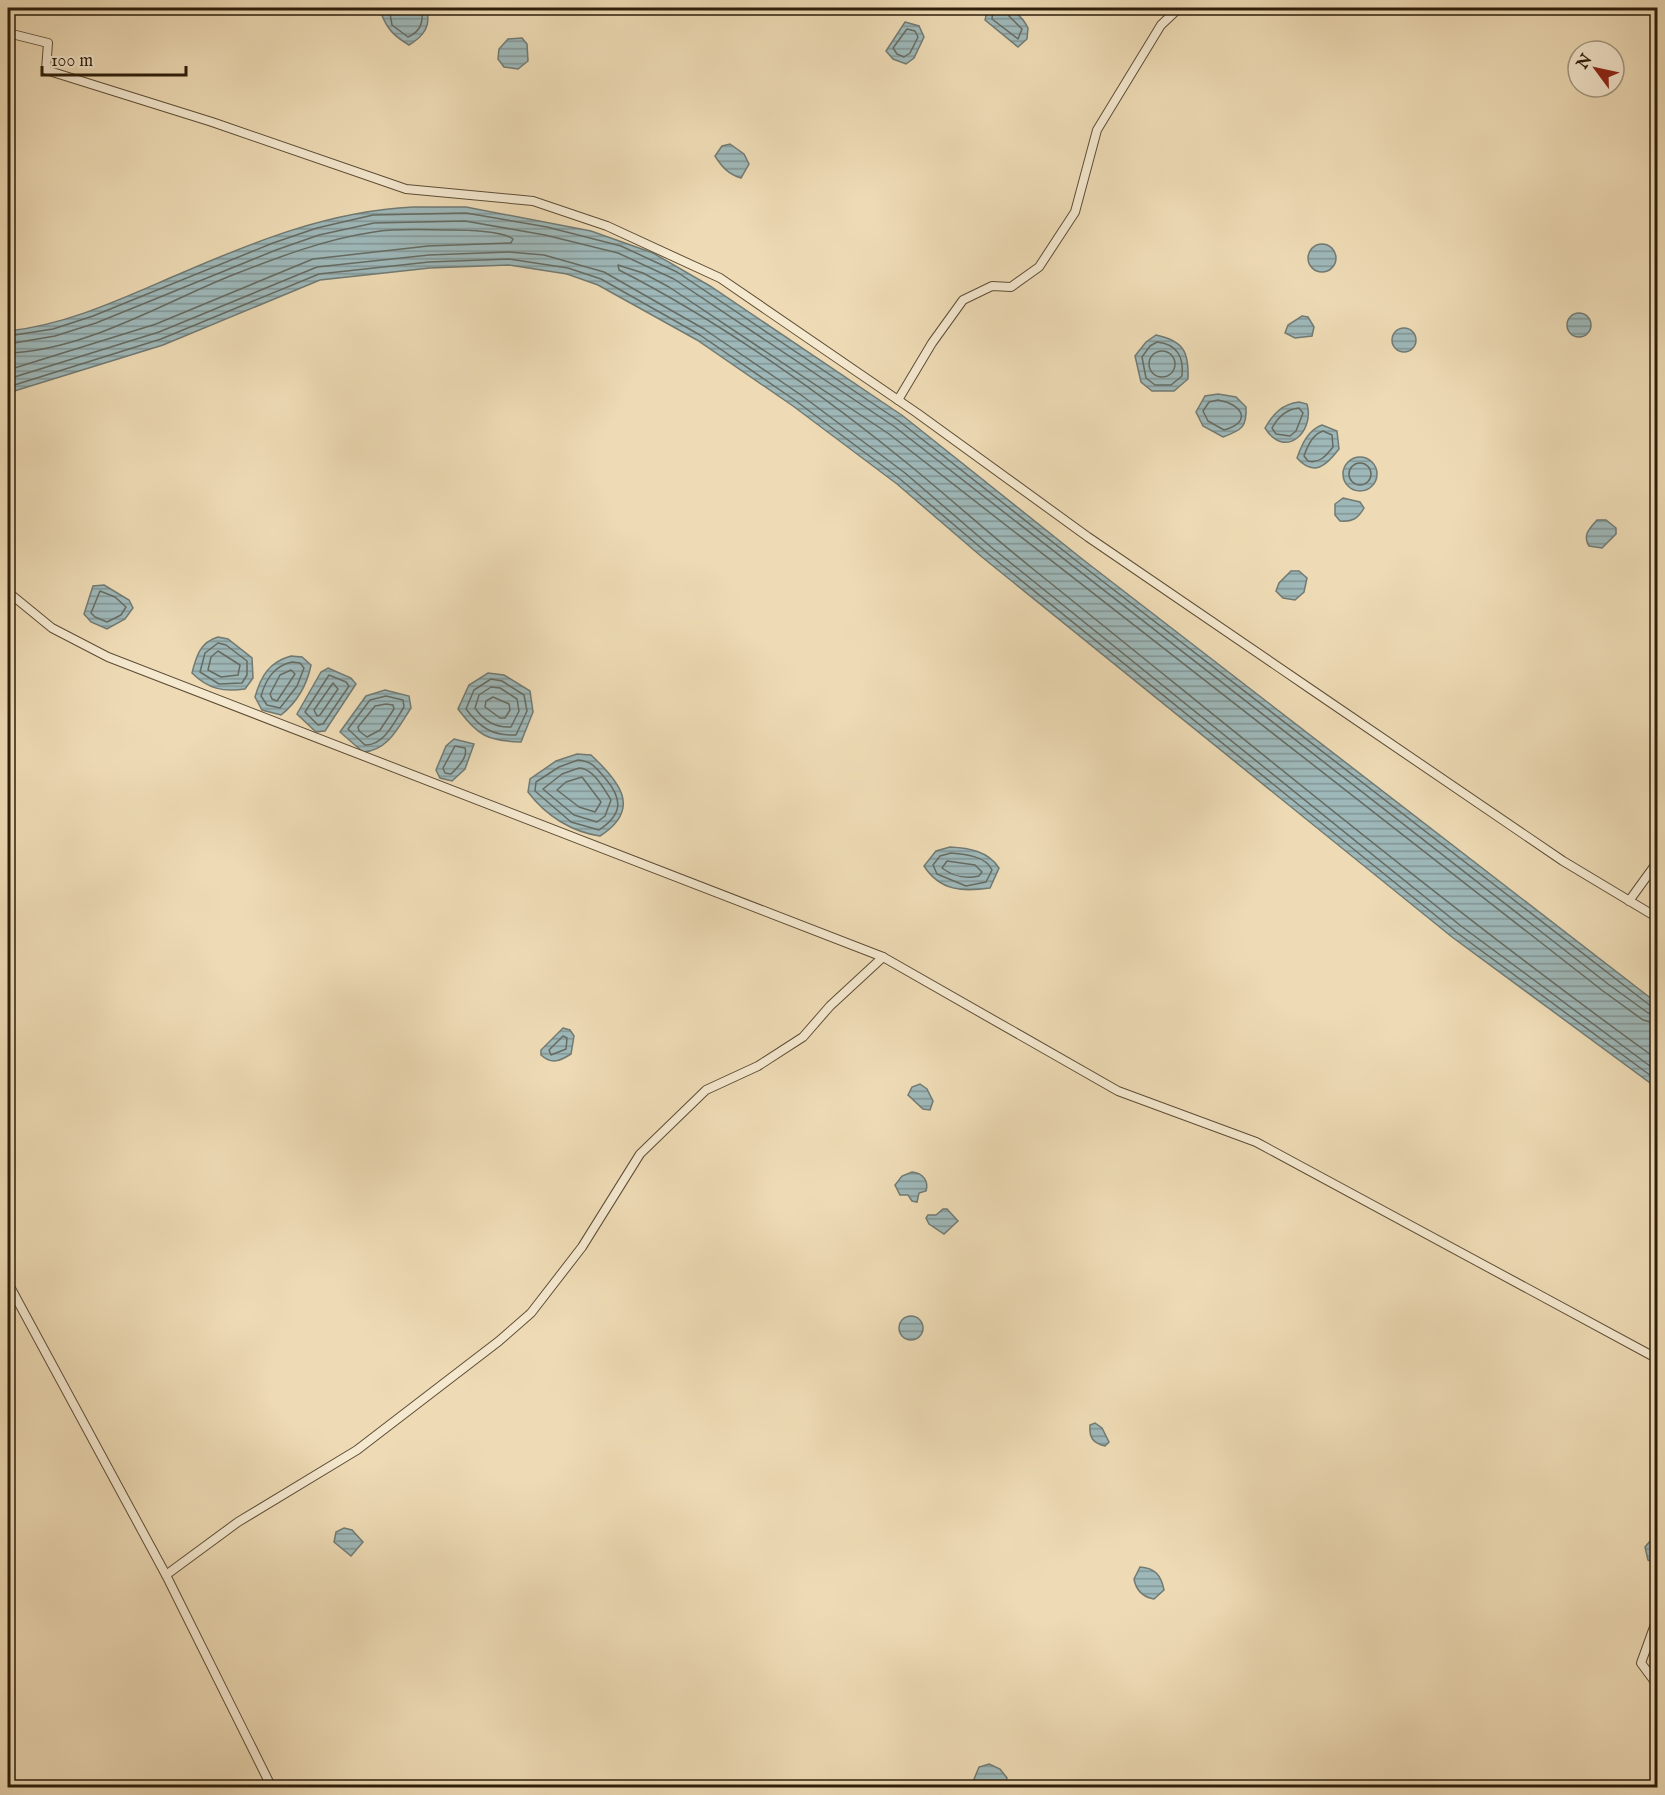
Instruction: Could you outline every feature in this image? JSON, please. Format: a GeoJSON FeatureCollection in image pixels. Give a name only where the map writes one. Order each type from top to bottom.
{"type":"FeatureCollection","features":[{"type":"Feature","properties":{"kind":"street"},"geometry":{"type":"LineString","coordinates":[[898,400],[932,343],[963,300],[992,286],[1011,287],[1039,267],[1075,212],[1097,130],[1161,25],[1179,8]]}},
{"type":"Feature","properties":{"kind":"street"},"geometry":{"type":"LineString","coordinates":[[8,33],[48,43],[46,70],[212,122],[406,189],[533,201],[607,226],[720,278],[898,400],[1107,551],[1563,861],[1658,918]]}},
{"type":"Feature","properties":{"kind":"street"},"geometry":{"type":"LineString","coordinates":[[8,592],[51,628],[108,657],[883,957],[1118,1090],[1256,1142],[1658,1359]]}},
{"type":"Feature","properties":{"kind":"street"},"geometry":{"type":"LineString","coordinates":[[1629,901],[1658,861]]}},
{"type":"Feature","properties":{"kind":"street"},"geometry":{"type":"LineString","coordinates":[[166,1575],[238,1522],[357,1450],[499,1341],[531,1313],[582,1247],[640,1154],[706,1090],[758,1066],[803,1037],[830,1006],[883,957]]}},
{"type":"Feature","properties":{"kind":"street"},"geometry":{"type":"LineString","coordinates":[[8,1283],[166,1575],[272,1788]]}},
{"type":"Feature","properties":{"kind":"street"},"geometry":{"type":"LineString","coordinates":[[1658,1616],[1641,1663],[1658,1686]]}},
{"type":"Feature","properties":{"kind":"water"},"geometry":{"type":"Polygon","coordinates":[[[384,8],[426,8],[428,20],[423,34],[409,45],[389,28],[381,13],[384,8]]]}},
{"type":"Feature","properties":{"kind":"water"},"geometry":{"type":"Polygon","coordinates":[[[988,8],[1007,9],[1016,13],[1028,28],[1027,39],[1018,47],[985,20],[988,8]]]}},
{"type":"Feature","properties":{"kind":"water"},"geometry":{"type":"Polygon","coordinates":[[[905,22],[919,26],[924,37],[914,58],[906,64],[893,59],[886,51],[905,22]]]}},
{"type":"Feature","properties":{"kind":"water"},"geometry":{"type":"Polygon","coordinates":[[[522,38],[527,44],[528,61],[518,69],[504,67],[498,59],[499,49],[508,39],[522,38]]]}},
{"type":"Feature","properties":{"kind":"water"},"geometry":{"type":"Polygon","coordinates":[[[730,144],[744,154],[749,164],[741,178],[726,170],[715,156],[722,146],[730,144]]]}},
{"type":"Feature","properties":{"kind":"water"},"geometry":{"type":"Polygon","coordinates":[[[413,207],[466,207],[591,231],[653,253],[710,286],[903,416],[1086,562],[1657,1003],[1657,1088],[1452,937],[982,557],[897,484],[793,406],[697,340],[598,285],[567,274],[509,265],[430,268],[320,280],[163,345],[8,393],[8,331],[73,317],[234,251],[292,230],[351,215],[413,207]]]}},
{"type":"Feature","properties":{"kind":"water"},"geometry":{"type":"Polygon","coordinates":[[[1322,244],[1332,248],[1336,258],[1332,268],[1322,272],[1312,268],[1308,258],[1312,248],[1322,244]]]}},
{"type":"Feature","properties":{"kind":"water"},"geometry":{"type":"Polygon","coordinates":[[[1579,313],[1587,317],[1591,325],[1587,333],[1579,337],[1571,333],[1567,325],[1571,317],[1579,313]]]}},
{"type":"Feature","properties":{"kind":"water"},"geometry":{"type":"Polygon","coordinates":[[[1302,316],[1308,317],[1314,327],[1312,336],[1295,338],[1285,333],[1288,325],[1302,316]]]}},
{"type":"Feature","properties":{"kind":"water"},"geometry":{"type":"Polygon","coordinates":[[[1404,328],[1413,331],[1416,340],[1413,349],[1404,352],[1395,349],[1392,340],[1395,331],[1404,328]]]}},
{"type":"Feature","properties":{"kind":"water"},"geometry":{"type":"Polygon","coordinates":[[[1156,335],[1179,344],[1186,355],[1188,379],[1174,391],[1152,391],[1141,382],[1135,356],[1146,342],[1156,335]]]}},
{"type":"Feature","properties":{"kind":"water"},"geometry":{"type":"Polygon","coordinates":[[[1218,394],[1236,397],[1246,407],[1246,419],[1242,427],[1223,437],[1203,426],[1196,412],[1205,396],[1218,394]]]}},
{"type":"Feature","properties":{"kind":"water"},"geometry":{"type":"Polygon","coordinates":[[[1299,402],[1307,404],[1307,424],[1296,438],[1289,442],[1281,442],[1265,428],[1279,410],[1299,402]]]}},
{"type":"Feature","properties":{"kind":"water"},"geometry":{"type":"Polygon","coordinates":[[[1322,425],[1337,431],[1339,449],[1320,467],[1309,467],[1297,458],[1309,434],[1322,425]]]}},
{"type":"Feature","properties":{"kind":"water"},"geometry":{"type":"Polygon","coordinates":[[[1360,457],[1372,462],[1377,474],[1372,486],[1360,491],[1348,486],[1343,474],[1348,462],[1360,457]]]}},
{"type":"Feature","properties":{"kind":"water"},"geometry":{"type":"Polygon","coordinates":[[[1343,498],[1360,502],[1364,508],[1354,519],[1340,521],[1335,515],[1335,504],[1343,498]]]}},
{"type":"Feature","properties":{"kind":"water"},"geometry":{"type":"Polygon","coordinates":[[[1597,520],[1606,520],[1616,528],[1616,534],[1602,548],[1589,546],[1586,538],[1597,520]]]}},
{"type":"Feature","properties":{"kind":"water"},"geometry":{"type":"Polygon","coordinates":[[[1291,571],[1299,571],[1307,578],[1304,592],[1295,600],[1283,598],[1276,591],[1279,583],[1291,571]]]}},
{"type":"Feature","properties":{"kind":"water"},"geometry":{"type":"Polygon","coordinates":[[[104,585],[129,600],[133,608],[125,619],[107,629],[91,622],[84,614],[93,586],[104,585]]]}},
{"type":"Feature","properties":{"kind":"water"},"geometry":{"type":"Polygon","coordinates":[[[218,637],[228,639],[252,658],[253,678],[245,689],[216,688],[204,683],[192,673],[203,646],[218,637]]]}},
{"type":"Feature","properties":{"kind":"water"},"geometry":{"type":"Polygon","coordinates":[[[291,656],[302,657],[311,665],[304,686],[281,715],[262,710],[255,697],[263,676],[277,662],[291,656]]]}},
{"type":"Feature","properties":{"kind":"water"},"geometry":{"type":"Polygon","coordinates":[[[328,668],[351,678],[356,684],[325,731],[316,732],[297,714],[321,672],[328,668]]]}},
{"type":"Feature","properties":{"kind":"water"},"geometry":{"type":"Polygon","coordinates":[[[488,673],[504,675],[530,691],[533,712],[521,742],[500,740],[485,735],[478,731],[458,709],[469,685],[488,673]]]}},
{"type":"Feature","properties":{"kind":"water"},"geometry":{"type":"Polygon","coordinates":[[[385,690],[409,696],[411,708],[386,742],[372,751],[363,752],[340,732],[366,696],[385,690]]]}},
{"type":"Feature","properties":{"kind":"water"},"geometry":{"type":"Polygon","coordinates":[[[454,739],[474,744],[465,769],[452,781],[440,778],[436,770],[446,746],[454,739]]]}},
{"type":"Feature","properties":{"kind":"water"},"geometry":{"type":"Polygon","coordinates":[[[577,754],[591,755],[611,775],[622,796],[623,806],[620,816],[613,826],[600,836],[579,831],[560,822],[528,792],[530,779],[556,761],[577,754]]]}},
{"type":"Feature","properties":{"kind":"water"},"geometry":{"type":"Polygon","coordinates":[[[950,847],[964,848],[984,854],[995,862],[999,868],[990,888],[971,890],[953,888],[937,881],[930,874],[924,866],[936,851],[950,847]]]}},
{"type":"Feature","properties":{"kind":"water"},"geometry":{"type":"Polygon","coordinates":[[[563,1028],[570,1030],[574,1036],[571,1054],[556,1061],[545,1058],[541,1055],[541,1050],[563,1028]]]}},
{"type":"Feature","properties":{"kind":"water"},"geometry":{"type":"Polygon","coordinates":[[[920,1084],[927,1089],[933,1101],[930,1110],[923,1109],[908,1095],[912,1087],[920,1084]]]}},
{"type":"Feature","properties":{"kind":"water"},"geometry":{"type":"Polygon","coordinates":[[[912,1172],[922,1176],[927,1184],[926,1191],[919,1193],[917,1202],[912,1201],[908,1195],[900,1195],[895,1185],[902,1176],[912,1172]]]}},
{"type":"Feature","properties":{"kind":"water"},"geometry":{"type":"Polygon","coordinates":[[[943,1209],[947,1209],[958,1221],[944,1234],[929,1224],[926,1218],[928,1215],[936,1215],[943,1209]]]}},
{"type":"Feature","properties":{"kind":"water"},"geometry":{"type":"Polygon","coordinates":[[[911,1316],[916,1317],[922,1323],[922,1333],[916,1339],[911,1340],[906,1339],[900,1333],[899,1328],[900,1323],[906,1317],[911,1316]]]}},
{"type":"Feature","properties":{"kind":"water"},"geometry":{"type":"Polygon","coordinates":[[[1095,1423],[1102,1428],[1109,1442],[1105,1446],[1097,1443],[1091,1437],[1090,1425],[1095,1423]]]}},
{"type":"Feature","properties":{"kind":"water"},"geometry":{"type":"Polygon","coordinates":[[[344,1528],[352,1530],[363,1542],[351,1556],[334,1542],[336,1532],[344,1528]]]}},
{"type":"Feature","properties":{"kind":"water"},"geometry":{"type":"Polygon","coordinates":[[[1657,1533],[1657,1565],[1648,1560],[1645,1547],[1657,1533]]]}},
{"type":"Feature","properties":{"kind":"water"},"geometry":{"type":"Polygon","coordinates":[[[1140,1567],[1150,1569],[1161,1580],[1164,1590],[1154,1599],[1143,1595],[1136,1586],[1134,1579],[1140,1567]]]}},
{"type":"Feature","properties":{"kind":"water"},"geometry":{"type":"Polygon","coordinates":[[[989,1764],[1000,1769],[1007,1778],[1004,1787],[974,1787],[972,1784],[979,1767],[989,1764]]]}}]}
